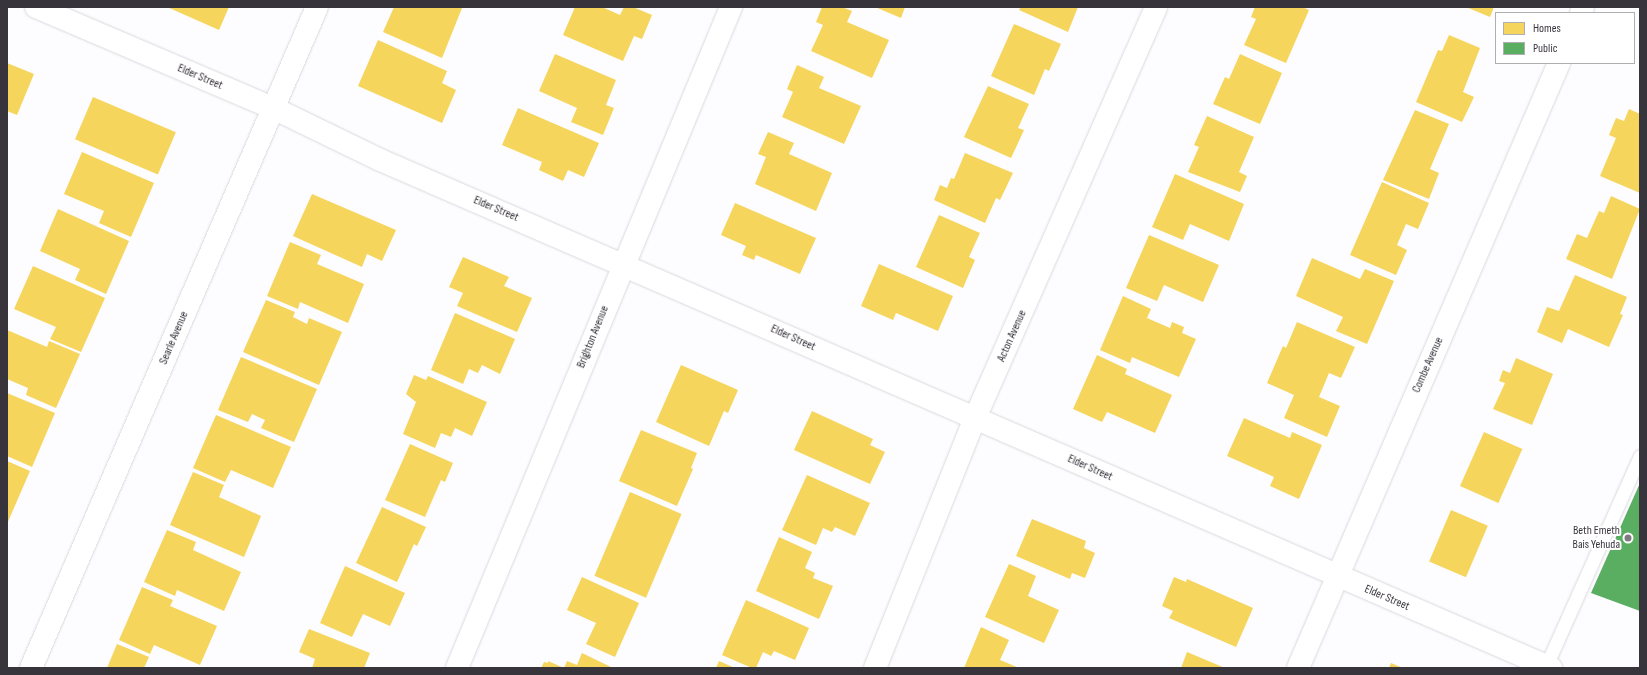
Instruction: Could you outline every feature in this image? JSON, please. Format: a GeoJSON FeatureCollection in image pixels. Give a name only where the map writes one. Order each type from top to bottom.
{"type":"FeatureCollection","features":[{"type":"Feature","properties":{"kind":"street","name":"Elder Street"},"geometry":{"type":"LineString","coordinates":[[36,7],[273,108],[378,159],[624,264],[1336,576],[1548,667]]}},
{"type":"Feature","properties":{"kind":"street","name":"Searle Avenue"},"geometry":{"type":"LineString","coordinates":[[31,668],[317,7]]}},
{"type":"Feature","properties":{"kind":"street","name":"Brighton Avenue"},"geometry":{"type":"LineString","coordinates":[[457,668],[731,7]]}},
{"type":"Feature","properties":{"kind":"street","name":"Acton Avenue"},"geometry":{"type":"LineString","coordinates":[[875,668],[976,418],[1156,7]]}},
{"type":"Feature","properties":{"kind":"street","name":"Combe Avenue"},"geometry":{"type":"LineString","coordinates":[[1298,668],[1336,576],[1559,64]]}},
{"type":"Feature","properties":{"kind":"lane"},"geometry":{"type":"LineString","coordinates":[[1548,667],[1640,456]]}},
{"type":"Feature","properties":{"kind":"building: Homes"},"geometry":{"type":"Polygon","coordinates":[[[167,7],[229,7],[219,30],[167,7]]]}},
{"type":"Feature","properties":{"kind":"building: Homes"},"geometry":{"type":"Polygon","coordinates":[[[394,7],[462,8],[442,58],[383,32],[394,7]]]}},
{"type":"Feature","properties":{"kind":"building: Homes"},"geometry":{"type":"Polygon","coordinates":[[[575,7],[602,7],[620,15],[624,7],[633,7],[652,15],[642,39],[634,36],[623,61],[563,35],[575,7]]]}},
{"type":"Feature","properties":{"kind":"building: Homes"},"geometry":{"type":"Polygon","coordinates":[[[822,7],[842,7],[852,11],[847,22],[889,40],[872,78],[811,51],[823,25],[816,22],[822,7]]]}},
{"type":"Feature","properties":{"kind":"building: Homes"},"geometry":{"type":"Polygon","coordinates":[[[875,7],[905,7],[901,18],[875,7]]]}},
{"type":"Feature","properties":{"kind":"building: Homes"},"geometry":{"type":"Polygon","coordinates":[[[1021,7],[1078,7],[1068,32],[1019,10],[1021,7]]]}},
{"type":"Feature","properties":{"kind":"building: Homes"},"geometry":{"type":"Polygon","coordinates":[[[1255,7],[1302,7],[1309,10],[1286,63],[1244,45],[1256,19],[1251,17],[1255,7]]]}},
{"type":"Feature","properties":{"kind":"building: Homes"},"geometry":{"type":"Polygon","coordinates":[[[1466,7],[1494,7],[1490,17],[1466,7]]]}},
{"type":"Feature","properties":{"kind":"building: Homes"},"geometry":{"type":"Polygon","coordinates":[[[1014,24],[1061,44],[1049,71],[1045,69],[1034,95],[991,76],[1014,24]]]}},
{"type":"Feature","properties":{"kind":"building: Homes"},"geometry":{"type":"Polygon","coordinates":[[[1449,35],[1480,48],[1463,92],[1474,97],[1462,122],[1416,102],[1438,50],[1442,51],[1449,35]]]}},
{"type":"Feature","properties":{"kind":"building: Homes"},"geometry":{"type":"Polygon","coordinates":[[[378,40],[447,71],[442,83],[456,90],[442,123],[358,86],[378,40]]]}},
{"type":"Feature","properties":{"kind":"building: Homes"},"geometry":{"type":"Polygon","coordinates":[[[555,54],[616,80],[606,105],[614,108],[603,135],[571,122],[577,108],[539,91],[555,54]]]}},
{"type":"Feature","properties":{"kind":"building: Homes"},"geometry":{"type":"Polygon","coordinates":[[[1240,54],[1282,73],[1260,124],[1213,104],[1225,77],[1229,79],[1240,54]]]}},
{"type":"Feature","properties":{"kind":"building: Homes"},"geometry":{"type":"Polygon","coordinates":[[[7,63],[34,74],[17,115],[7,111],[7,63]]]}},
{"type":"Feature","properties":{"kind":"building: Homes"},"geometry":{"type":"Polygon","coordinates":[[[797,65],[824,77],[819,88],[861,106],[844,144],[782,117],[793,92],[787,89],[797,65]]]}},
{"type":"Feature","properties":{"kind":"building: Homes"},"geometry":{"type":"Polygon","coordinates":[[[988,86],[1029,104],[1018,128],[1024,130],[1011,158],[964,137],[988,86]]]}},
{"type":"Feature","properties":{"kind":"building: Homes"},"geometry":{"type":"Polygon","coordinates":[[[93,97],[176,132],[158,175],[75,139],[93,97]]]}},
{"type":"Feature","properties":{"kind":"building: Homes"},"geometry":{"type":"Polygon","coordinates":[[[518,108],[599,143],[584,177],[568,170],[563,181],[539,170],[542,162],[502,145],[518,108]]]}},
{"type":"Feature","properties":{"kind":"building: Homes"},"geometry":{"type":"Polygon","coordinates":[[[1629,109],[1640,114],[1640,193],[1600,176],[1616,138],[1609,135],[1616,118],[1624,121],[1629,109]]]}},
{"type":"Feature","properties":{"kind":"building: Homes"},"geometry":{"type":"Polygon","coordinates":[[[1415,110],[1449,124],[1430,169],[1439,173],[1429,199],[1383,180],[1415,110]]]}},
{"type":"Feature","properties":{"kind":"building: Homes"},"geometry":{"type":"Polygon","coordinates":[[[1207,116],[1254,137],[1239,172],[1247,176],[1240,192],[1188,172],[1199,147],[1194,145],[1207,116]]]}},
{"type":"Feature","properties":{"kind":"building: Homes"},"geometry":{"type":"Polygon","coordinates":[[[768,132],[794,143],[789,154],[832,173],[816,211],[755,184],[766,157],[758,154],[768,132]]]}},
{"type":"Feature","properties":{"kind":"building: Homes"},"geometry":{"type":"Polygon","coordinates":[[[82,152],[154,183],[131,237],[99,223],[104,211],[64,194],[82,152]]]}},
{"type":"Feature","properties":{"kind":"building: Homes"},"geometry":{"type":"Polygon","coordinates":[[[965,153],[1013,173],[1000,200],[996,198],[985,223],[934,200],[940,185],[947,188],[951,178],[954,179],[965,153]]]}},
{"type":"Feature","properties":{"kind":"building: Homes"},"geometry":{"type":"Polygon","coordinates":[[[1175,174],[1244,204],[1229,241],[1190,224],[1183,240],[1152,227],[1175,174]]]}},
{"type":"Feature","properties":{"kind":"building: Homes"},"geometry":{"type":"Polygon","coordinates":[[[1382,182],[1429,203],[1418,229],[1406,224],[1397,245],[1407,250],[1396,275],[1350,255],[1382,182]]]}},
{"type":"Feature","properties":{"kind":"building: Homes"},"geometry":{"type":"Polygon","coordinates":[[[312,194],[396,230],[382,261],[367,254],[362,267],[293,236],[312,194]]]}},
{"type":"Feature","properties":{"kind":"building: Homes"},"geometry":{"type":"Polygon","coordinates":[[[1611,196],[1640,209],[1612,279],[1566,259],[1577,234],[1587,238],[1599,211],[1604,213],[1611,196]]]}},
{"type":"Feature","properties":{"kind":"building: Homes"},"geometry":{"type":"Polygon","coordinates":[[[735,203],[816,238],[800,274],[756,255],[754,260],[742,255],[746,246],[721,235],[735,203]]]}},
{"type":"Feature","properties":{"kind":"building: Homes"},"geometry":{"type":"Polygon","coordinates":[[[58,209],[129,241],[106,294],[75,280],[80,269],[40,251],[58,209]]]}},
{"type":"Feature","properties":{"kind":"building: Homes"},"geometry":{"type":"Polygon","coordinates":[[[939,215],[980,233],[969,257],[975,260],[963,288],[916,267],[939,215]]]}},
{"type":"Feature","properties":{"kind":"building: Homes"},"geometry":{"type":"Polygon","coordinates":[[[1149,235],[1219,265],[1203,302],[1164,285],[1157,301],[1126,288],[1149,235]]]}},
{"type":"Feature","properties":{"kind":"building: Homes"},"geometry":{"type":"Polygon","coordinates":[[[290,242],[321,255],[317,264],[364,284],[348,323],[300,302],[298,309],[267,296],[290,242]]]}},
{"type":"Feature","properties":{"kind":"building: Homes"},"geometry":{"type":"Polygon","coordinates":[[[463,257],[509,277],[504,286],[532,298],[517,332],[457,306],[463,293],[449,287],[463,257]]]}},
{"type":"Feature","properties":{"kind":"building: Homes"},"geometry":{"type":"Polygon","coordinates":[[[1312,258],[1360,279],[1365,269],[1394,281],[1367,344],[1336,331],[1343,317],[1296,296],[1312,258]]]}},
{"type":"Feature","properties":{"kind":"building: Homes"},"geometry":{"type":"Polygon","coordinates":[[[879,264],[953,296],[938,331],[896,313],[893,320],[861,306],[879,264]]]}},
{"type":"Feature","properties":{"kind":"building: Homes"},"geometry":{"type":"Polygon","coordinates":[[[33,266],[105,298],[81,352],[50,339],[56,327],[14,309],[33,266]]]}},
{"type":"Feature","properties":{"kind":"building: Homes"},"geometry":{"type":"Polygon","coordinates":[[[1575,275],[1627,297],[1620,314],[1623,315],[1609,347],[1568,329],[1562,343],[1537,332],[1547,307],[1559,311],[1575,275]]]}},
{"type":"Feature","properties":{"kind":"building: Homes"},"geometry":{"type":"Polygon","coordinates":[[[1123,296],[1151,309],[1147,318],[1170,328],[1172,322],[1184,327],[1182,333],[1196,339],[1179,377],[1132,357],[1130,363],[1100,350],[1123,296]]]}},
{"type":"Feature","properties":{"kind":"building: Homes"},"geometry":{"type":"Polygon","coordinates":[[[266,300],[295,312],[293,317],[307,324],[309,318],[342,332],[319,385],[243,352],[266,300]]]}},
{"type":"Feature","properties":{"kind":"building: Homes"},"geometry":{"type":"Polygon","coordinates":[[[455,313],[515,339],[500,374],[482,365],[478,373],[469,369],[463,384],[431,370],[455,313]]]}},
{"type":"Feature","properties":{"kind":"building: Homes"},"geometry":{"type":"Polygon","coordinates":[[[1297,322],[1355,347],[1341,378],[1329,373],[1319,397],[1340,406],[1327,437],[1284,418],[1294,395],[1267,383],[1283,346],[1286,348],[1297,322]]]}},
{"type":"Feature","properties":{"kind":"building: Homes"},"geometry":{"type":"Polygon","coordinates":[[[7,330],[47,347],[49,341],[80,354],[56,408],[26,395],[28,388],[7,379],[7,330]]]}},
{"type":"Feature","properties":{"kind":"building: Homes"},"geometry":{"type":"Polygon","coordinates":[[[1097,355],[1127,369],[1125,374],[1172,395],[1155,433],[1107,412],[1102,422],[1073,409],[1097,355]]]}},
{"type":"Feature","properties":{"kind":"building: Homes"},"geometry":{"type":"Polygon","coordinates":[[[241,357],[317,389],[294,442],[261,428],[265,420],[252,414],[248,422],[218,410],[241,357]]]}},
{"type":"Feature","properties":{"kind":"building: Homes"},"geometry":{"type":"Polygon","coordinates":[[[1516,358],[1553,374],[1532,425],[1493,409],[1505,383],[1499,381],[1503,370],[1510,373],[1516,358]]]}},
{"type":"Feature","properties":{"kind":"building: Homes"},"geometry":{"type":"Polygon","coordinates":[[[681,365],[738,390],[728,413],[724,411],[709,446],[656,422],[681,365]]]}},
{"type":"Feature","properties":{"kind":"building: Homes"},"geometry":{"type":"Polygon","coordinates":[[[414,375],[426,380],[428,376],[487,402],[472,436],[455,428],[451,437],[441,433],[435,448],[403,434],[416,402],[406,394],[414,375]]]}},
{"type":"Feature","properties":{"kind":"building: Homes"},"geometry":{"type":"Polygon","coordinates":[[[7,393],[55,413],[32,467],[7,456],[7,393]]]}},
{"type":"Feature","properties":{"kind":"building: Homes"},"geometry":{"type":"Polygon","coordinates":[[[812,411],[873,439],[870,445],[885,452],[870,484],[794,450],[812,411]]]}},
{"type":"Feature","properties":{"kind":"building: Homes"},"geometry":{"type":"Polygon","coordinates":[[[216,415],[291,447],[273,488],[231,470],[225,482],[193,468],[216,415]]]}},
{"type":"Feature","properties":{"kind":"building: Homes"},"geometry":{"type":"Polygon","coordinates":[[[1244,418],[1290,438],[1292,432],[1322,445],[1299,499],[1270,486],[1274,477],[1227,456],[1244,418]]]}},
{"type":"Feature","properties":{"kind":"building: Homes"},"geometry":{"type":"Polygon","coordinates":[[[641,430],[697,453],[691,468],[693,469],[677,506],[619,481],[641,430]]]}},
{"type":"Feature","properties":{"kind":"building: Homes"},"geometry":{"type":"Polygon","coordinates":[[[1484,432],[1522,449],[1498,503],[1460,486],[1484,432]]]}},
{"type":"Feature","properties":{"kind":"building: Homes"},"geometry":{"type":"Polygon","coordinates":[[[410,444],[453,463],[445,482],[441,480],[425,517],[385,500],[410,444]]]}},
{"type":"Feature","properties":{"kind":"building: Homes"},"geometry":{"type":"Polygon","coordinates":[[[7,461],[30,471],[7,524],[7,461]]]}},
{"type":"Feature","properties":{"kind":"building: Homes"},"geometry":{"type":"Polygon","coordinates":[[[193,472],[224,485],[219,497],[261,516],[244,557],[170,525],[193,472]]]}},
{"type":"Feature","properties":{"kind":"building: Homes"},"geometry":{"type":"Polygon","coordinates":[[[807,475],[870,503],[855,536],[835,527],[832,532],[823,528],[816,545],[782,530],[807,475]]]}},
{"type":"Feature","properties":{"kind":"building: Homes"},"geometry":{"type":"Polygon","coordinates":[[[630,492],[682,514],[646,598],[594,576],[630,492]]]}},
{"type":"Feature","properties":{"kind":"building: Homes"},"geometry":{"type":"Polygon","coordinates":[[[382,507],[426,527],[417,546],[414,544],[397,582],[356,563],[382,507]]]}},
{"type":"Feature","properties":{"kind":"building: Homes"},"geometry":{"type":"Polygon","coordinates":[[[1451,510],[1488,526],[1466,577],[1429,562],[1451,510]]]}},
{"type":"Feature","properties":{"kind":"building: Homes"},"geometry":{"type":"Polygon","coordinates":[[[1032,519],[1086,541],[1084,548],[1095,553],[1085,578],[1072,573],[1070,579],[1016,556],[1032,519]]]}},
{"type":"Feature","properties":{"kind":"building: Homes"},"geometry":{"type":"Polygon","coordinates":[[[167,530],[196,542],[193,550],[241,572],[224,611],[177,590],[175,596],[144,582],[167,530]]]}},
{"type":"Feature","properties":{"kind":"building: Homes"},"geometry":{"type":"Polygon","coordinates":[[[779,537],[812,552],[805,568],[815,573],[813,578],[833,586],[819,619],[756,591],[779,537]]]}},
{"type":"Feature","properties":{"kind":"building: Homes"},"geometry":{"type":"Polygon","coordinates":[[[1009,564],[1036,576],[1028,596],[1059,610],[1044,643],[985,617],[1009,564]]]}},
{"type":"Feature","properties":{"kind":"building: Homes"},"geometry":{"type":"Polygon","coordinates":[[[345,566],[405,593],[390,626],[363,614],[352,637],[320,623],[345,566]]]}},
{"type":"Feature","properties":{"kind":"building: Homes"},"geometry":{"type":"Polygon","coordinates":[[[582,577],[639,603],[615,657],[586,644],[596,623],[567,610],[582,577]]]}},
{"type":"Feature","properties":{"kind":"building: Homes"},"geometry":{"type":"Polygon","coordinates":[[[1174,577],[1186,582],[1187,579],[1253,608],[1236,647],[1169,618],[1173,611],[1162,606],[1174,577]]]}},
{"type":"Feature","properties":{"kind":"building: Homes"},"geometry":{"type":"Polygon","coordinates":[[[142,587],[173,600],[170,606],[217,626],[200,665],[154,645],[150,654],[119,640],[142,587]]]}},
{"type":"Feature","properties":{"kind":"building: Homes"},"geometry":{"type":"Polygon","coordinates":[[[746,600],[809,628],[795,660],[774,651],[771,656],[763,652],[756,668],[752,668],[722,655],[746,600]]]}},
{"type":"Feature","properties":{"kind":"building: Homes"},"geometry":{"type":"Polygon","coordinates":[[[981,627],[1009,640],[1000,660],[1019,668],[964,668],[981,627]]]}},
{"type":"Feature","properties":{"kind":"building: Homes"},"geometry":{"type":"Polygon","coordinates":[[[309,629],[370,653],[364,668],[312,668],[315,659],[299,652],[309,629]]]}},
{"type":"Feature","properties":{"kind":"building: Homes"},"geometry":{"type":"Polygon","coordinates":[[[117,644],[149,657],[144,668],[107,668],[117,644]]]}},
{"type":"Feature","properties":{"kind":"building: Homes"},"geometry":{"type":"Polygon","coordinates":[[[1187,652],[1225,668],[1181,668],[1187,652]]]}},
{"type":"Feature","properties":{"kind":"building: Homes"},"geometry":{"type":"Polygon","coordinates":[[[582,653],[613,668],[564,668],[567,661],[577,665],[582,653]]]}},
{"type":"Feature","properties":{"kind":"building: Homes"},"geometry":{"type":"Polygon","coordinates":[[[548,661],[564,668],[541,668],[544,662],[548,663],[548,661]]]}},
{"type":"Feature","properties":{"kind":"building: Homes"},"geometry":{"type":"Polygon","coordinates":[[[719,661],[735,668],[716,668],[719,661]]]}},
{"type":"Feature","properties":{"kind":"building: Homes"},"geometry":{"type":"Polygon","coordinates":[[[1391,663],[1403,668],[1389,668],[1391,663]]]}},
{"type":"Feature","properties":{"kind":"building: Public","name":"Beth Emeth Bais Yehuda"},"geometry":{"type":"Polygon","coordinates":[[[1640,483],[1640,611],[1591,593],[1640,483]]]}},
{"type":"Feature","properties":{"kind":"place","name":"Beth Emeth Bais Yehuda"},"geometry":{"type":"Point","coordinates":[1628,538]}}]}
